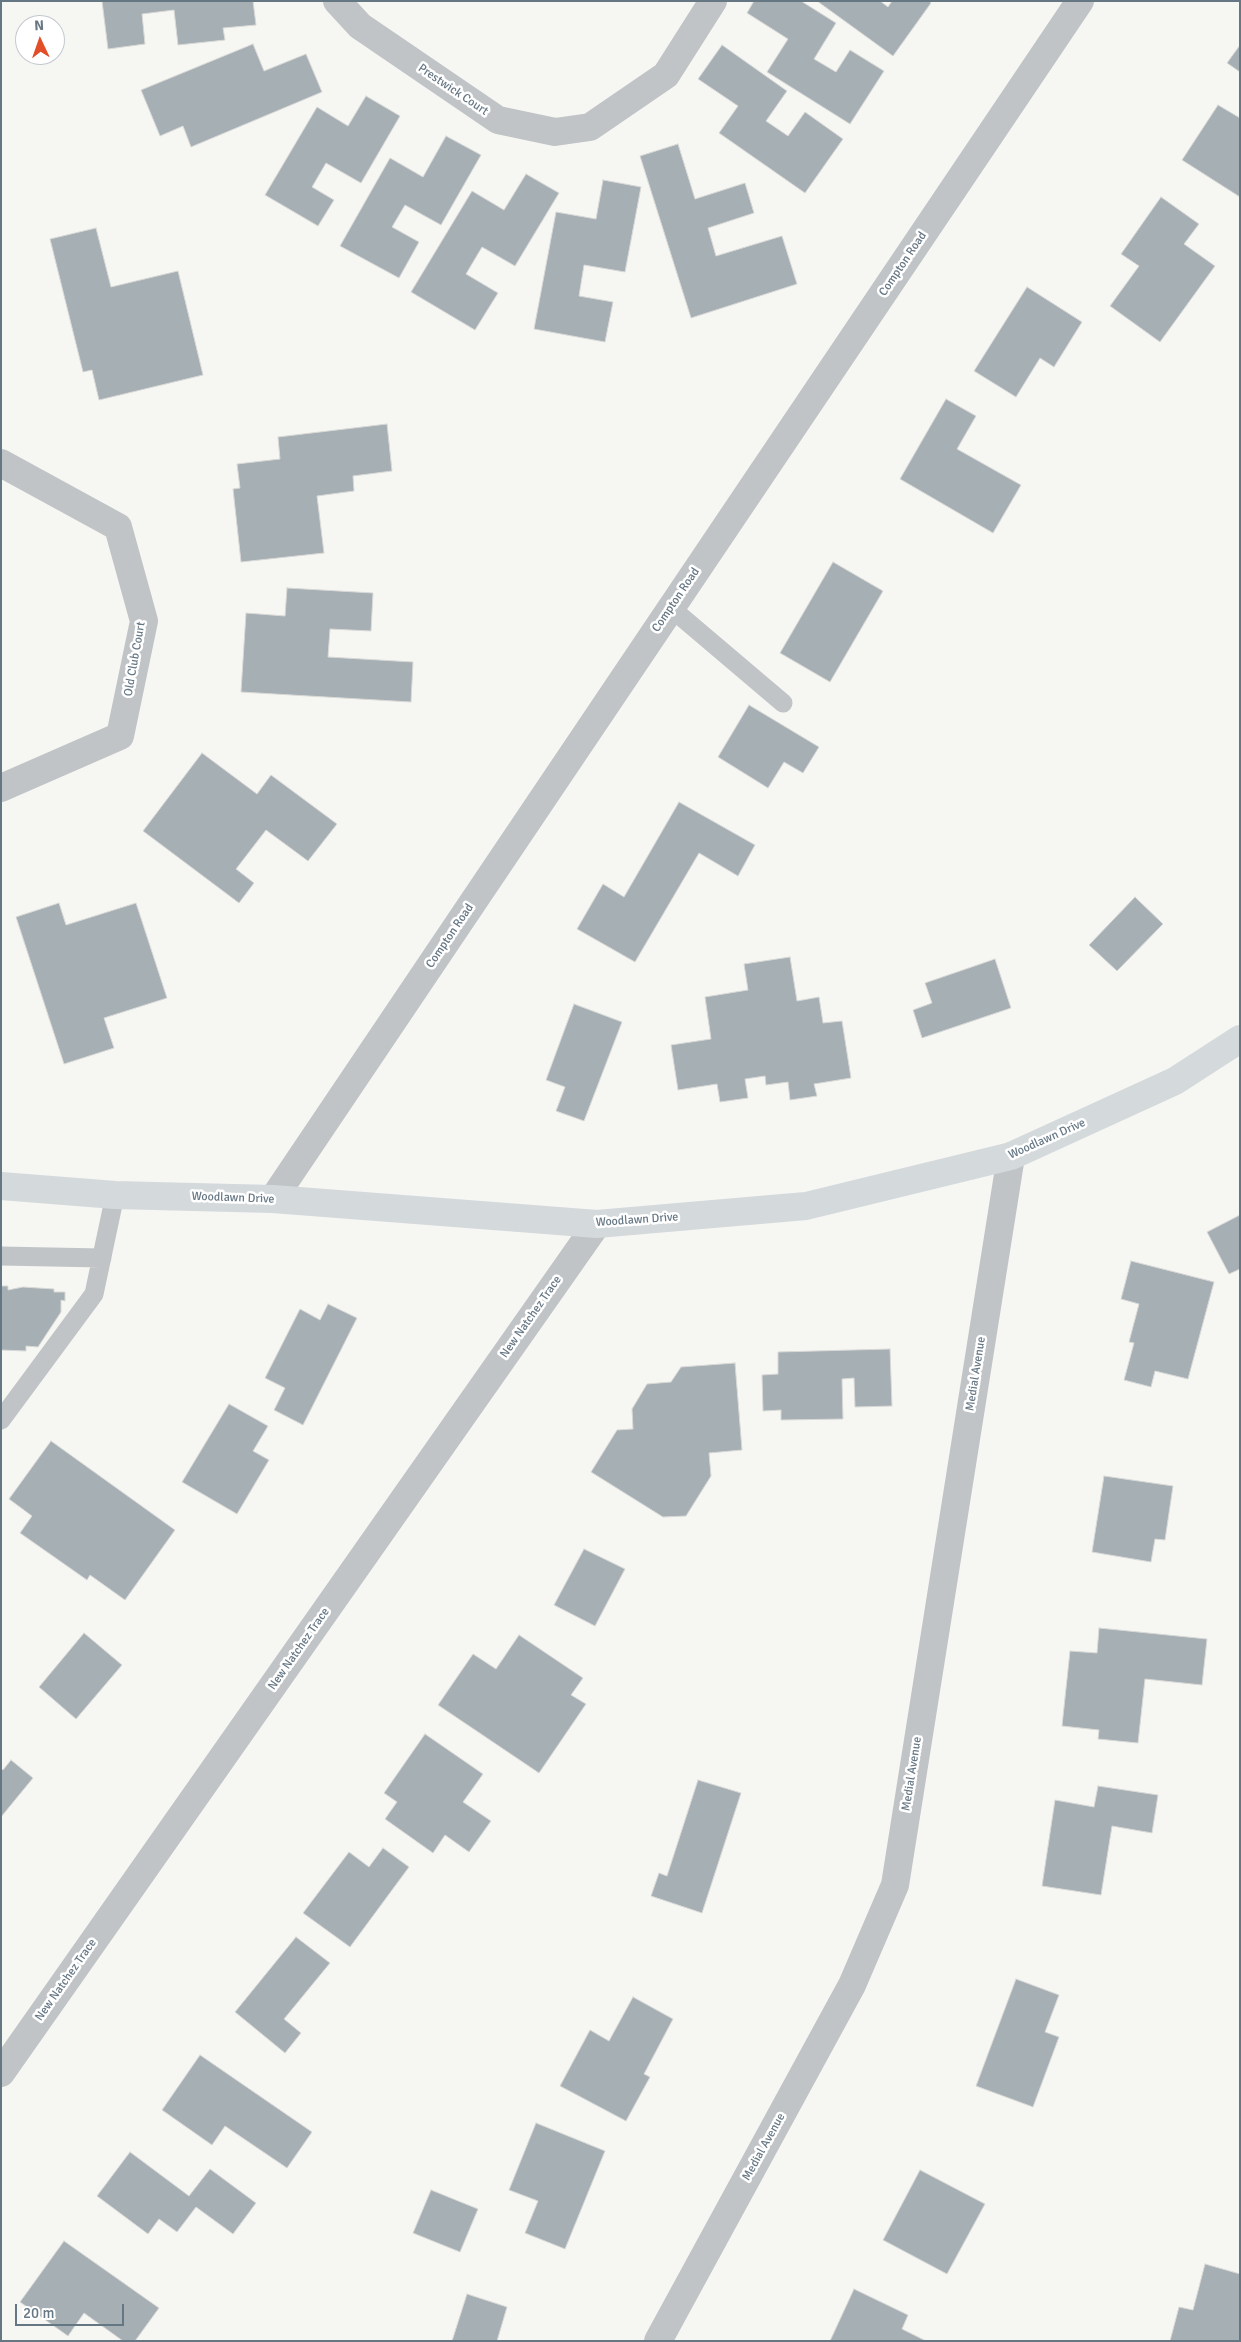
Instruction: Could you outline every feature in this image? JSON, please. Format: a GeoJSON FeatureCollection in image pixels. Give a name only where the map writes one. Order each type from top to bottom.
{"type":"FeatureCollection","features":[{"type":"Feature","properties":{"kind":"main road","name":"Woodlawn Drive"},"geometry":{"type":"LineString","coordinates":[[1,1186],[115,1195],[273,1199],[596,1224],[806,1206],[1011,1156],[1175,1081],[1240,1039]]}},
{"type":"Feature","properties":{"kind":"street","name":"Prestwick Court"},"geometry":{"type":"LineString","coordinates":[[337,1],[360,26],[498,120],[555,132],[590,127],[666,75],[713,1]]}},
{"type":"Feature","properties":{"kind":"street","name":"Compton Road"},"geometry":{"type":"LineString","coordinates":[[273,1199],[1080,1]]}},
{"type":"Feature","properties":{"kind":"street","name":"Old Club Court"},"geometry":{"type":"LineString","coordinates":[[1,463],[118,527],[144,622],[120,736],[1,788]]}},
{"type":"Feature","properties":{"kind":"street","name":"Medial Avenue"},"geometry":{"type":"LineString","coordinates":[[658,2341],[852,1985],[894,1885],[1011,1156]]}},
{"type":"Feature","properties":{"kind":"street","name":"New Natchez Trace"},"geometry":{"type":"LineString","coordinates":[[1,2073],[596,1224]]}},
{"type":"Feature","properties":{"kind":"lane"},"geometry":{"type":"LineString","coordinates":[[671,608],[783,703]]}},
{"type":"Feature","properties":{"kind":"lane"},"geometry":{"type":"LineString","coordinates":[[1,1420],[94,1294],[115,1195]]}},
{"type":"Feature","properties":{"kind":"lane"},"geometry":{"type":"LineString","coordinates":[[1,1256],[102,1258]]}},
{"type":"Feature","properties":{"kind":"building"},"geometry":{"type":"Polygon","coordinates":[[[102,1],[253,1],[256,25],[223,28],[225,40],[178,45],[174,10],[142,14],[145,44],[108,49],[102,1]]]}},
{"type":"Feature","properties":{"kind":"building"},"geometry":{"type":"Polygon","coordinates":[[[754,1],[801,1],[836,23],[814,59],[836,72],[850,50],[884,71],[850,124],[767,72],[788,39],[747,13],[754,1]]]}},
{"type":"Feature","properties":{"kind":"building"},"geometry":{"type":"Polygon","coordinates":[[[817,1],[880,1],[888,7],[892,1],[929,1],[931,3],[893,56],[817,1]]]}},
{"type":"Feature","properties":{"kind":"building"},"geometry":{"type":"Polygon","coordinates":[[[253,44],[264,71],[306,54],[322,92],[191,147],[183,126],[160,136],[141,90],[253,44]]]}},
{"type":"Feature","properties":{"kind":"building"},"geometry":{"type":"Polygon","coordinates":[[[722,45],[787,91],[766,121],[788,136],[805,112],[843,139],[805,193],[719,133],[738,106],[698,79],[722,45]]]}},
{"type":"Feature","properties":{"kind":"building"},"geometry":{"type":"Polygon","coordinates":[[[1240,45],[1240,72],[1227,63],[1240,45]]]}},
{"type":"Feature","properties":{"kind":"building"},"geometry":{"type":"Polygon","coordinates":[[[366,96],[400,116],[361,183],[326,163],[312,187],[334,200],[318,226],[265,195],[317,107],[348,126],[366,96]]]}},
{"type":"Feature","properties":{"kind":"building"},"geometry":{"type":"Polygon","coordinates":[[[1218,105],[1240,118],[1240,197],[1182,160],[1218,105]]]}},
{"type":"Feature","properties":{"kind":"building"},"geometry":{"type":"Polygon","coordinates":[[[446,136],[481,155],[441,225],[405,205],[392,227],[419,242],[399,278],[340,246],[390,158],[423,177],[446,136]]]}},
{"type":"Feature","properties":{"kind":"building"},"geometry":{"type":"Polygon","coordinates":[[[678,144],[695,199],[745,183],[754,213],[708,228],[716,256],[782,236],[797,284],[691,318],[640,156],[678,144]]]}},
{"type":"Feature","properties":{"kind":"building"},"geometry":{"type":"Polygon","coordinates":[[[526,174],[559,193],[515,266],[482,247],[466,274],[498,293],[475,330],[411,292],[472,191],[504,210],[526,174]]]}},
{"type":"Feature","properties":{"kind":"building"},"geometry":{"type":"Polygon","coordinates":[[[603,180],[641,187],[625,272],[584,265],[579,296],[613,302],[605,342],[534,329],[556,212],[596,219],[603,180]]]}},
{"type":"Feature","properties":{"kind":"building"},"geometry":{"type":"Polygon","coordinates":[[[1161,197],[1199,224],[1184,244],[1215,266],[1160,342],[1110,306],[1139,266],[1121,254],[1161,197]]]}},
{"type":"Feature","properties":{"kind":"building"},"geometry":{"type":"Polygon","coordinates":[[[96,228],[111,287],[178,271],[203,375],[99,400],[92,370],[83,372],[50,239],[96,228]]]}},
{"type":"Feature","properties":{"kind":"building"},"geometry":{"type":"Polygon","coordinates":[[[1027,287],[1082,322],[1054,367],[1040,358],[1016,397],[974,371],[1027,287]]]}},
{"type":"Feature","properties":{"kind":"building"},"geometry":{"type":"Polygon","coordinates":[[[946,399],[976,416],[957,449],[1021,485],[993,533],[900,479],[946,399]]]}},
{"type":"Feature","properties":{"kind":"building"},"geometry":{"type":"Polygon","coordinates":[[[387,424],[392,471],[353,476],[354,491],[317,496],[324,553],[241,562],[233,489],[240,488],[237,464],[280,459],[278,437],[387,424]]]}},
{"type":"Feature","properties":{"kind":"building"},"geometry":{"type":"Polygon","coordinates":[[[833,562],[883,591],[830,682],[780,653],[833,562]]]}},
{"type":"Feature","properties":{"kind":"building"},"geometry":{"type":"Polygon","coordinates":[[[287,588],[373,593],[371,631],[330,629],[328,657],[413,662],[411,702],[241,692],[246,613],[285,616],[287,588]]]}},
{"type":"Feature","properties":{"kind":"building"},"geometry":{"type":"Polygon","coordinates":[[[749,705],[819,747],[803,773],[784,762],[768,788],[718,757],[749,705]]]}},
{"type":"Feature","properties":{"kind":"building"},"geometry":{"type":"Polygon","coordinates":[[[202,753],[257,794],[271,775],[337,824],[308,861],[266,830],[236,869],[254,883],[239,903],[143,831],[202,753]]]}},
{"type":"Feature","properties":{"kind":"building"},"geometry":{"type":"Polygon","coordinates":[[[679,802],[755,845],[738,876],[699,853],[635,962],[577,929],[603,884],[624,897],[679,802]]]}},
{"type":"Feature","properties":{"kind":"building"},"geometry":{"type":"Polygon","coordinates":[[[1135,897],[1163,924],[1117,971],[1089,945],[1135,897]]]}},
{"type":"Feature","properties":{"kind":"building"},"geometry":{"type":"Polygon","coordinates":[[[59,903],[66,925],[136,903],[167,998],[104,1018],[114,1048],[64,1064],[16,917],[59,903]]]}},
{"type":"Feature","properties":{"kind":"building"},"geometry":{"type":"Polygon","coordinates":[[[790,957],[797,1001],[819,997],[823,1023],[842,1021],[851,1078],[814,1084],[817,1096],[790,1100],[788,1082],[766,1085],[765,1076],[745,1079],[748,1098],[720,1102],[717,1084],[678,1090],[671,1045],[711,1039],[705,997],[748,990],[744,964],[790,957]]]}},
{"type":"Feature","properties":{"kind":"building"},"geometry":{"type":"Polygon","coordinates":[[[995,959],[1011,1008],[922,1038],[913,1010],[932,1003],[925,983],[995,959]]]}},
{"type":"Feature","properties":{"kind":"building"},"geometry":{"type":"Polygon","coordinates":[[[574,1004],[622,1022],[584,1121],[556,1111],[565,1087],[546,1080],[574,1004]]]}},
{"type":"Feature","properties":{"kind":"building"},"geometry":{"type":"Polygon","coordinates":[[[1240,1215],[1240,1269],[1229,1274],[1207,1232],[1240,1215]]]}},
{"type":"Feature","properties":{"kind":"building"},"geometry":{"type":"Polygon","coordinates":[[[1131,1261],[1214,1282],[1188,1379],[1155,1371],[1151,1387],[1124,1380],[1134,1343],[1129,1342],[1139,1304],[1121,1299],[1131,1261]]]}},
{"type":"Feature","properties":{"kind":"building"},"geometry":{"type":"Polygon","coordinates":[[[1,1286],[8,1286],[8,1290],[23,1287],[54,1289],[54,1292],[65,1292],[65,1301],[61,1300],[61,1312],[38,1347],[26,1346],[26,1351],[1,1350],[1,1286]]]}},
{"type":"Feature","properties":{"kind":"building"},"geometry":{"type":"Polygon","coordinates":[[[328,1304],[357,1318],[303,1425],[274,1410],[285,1388],[265,1378],[300,1309],[320,1320],[328,1304]]]}},
{"type":"Feature","properties":{"kind":"building"},"geometry":{"type":"Polygon","coordinates":[[[890,1349],[892,1406],[855,1407],[854,1378],[842,1379],[843,1419],[781,1420],[781,1410],[763,1411],[762,1375],[778,1374],[778,1352],[890,1349]]]}},
{"type":"Feature","properties":{"kind":"building"},"geometry":{"type":"Polygon","coordinates":[[[735,1363],[742,1450],[709,1453],[711,1476],[686,1516],[663,1517],[591,1472],[617,1430],[633,1429],[632,1409],[647,1384],[671,1382],[681,1367],[735,1363]]]}},
{"type":"Feature","properties":{"kind":"building"},"geometry":{"type":"Polygon","coordinates":[[[229,1404],[268,1426],[253,1451],[269,1460],[237,1514],[182,1482],[229,1404]]]}},
{"type":"Feature","properties":{"kind":"building"},"geometry":{"type":"Polygon","coordinates":[[[51,1441],[175,1530],[125,1600],[90,1575],[87,1580],[20,1533],[32,1516],[9,1499],[51,1441]]]}},
{"type":"Feature","properties":{"kind":"building"},"geometry":{"type":"Polygon","coordinates":[[[1104,1476],[1173,1486],[1165,1540],[1155,1539],[1151,1562],[1092,1552],[1104,1476]]]}},
{"type":"Feature","properties":{"kind":"building"},"geometry":{"type":"Polygon","coordinates":[[[584,1549],[625,1569],[595,1626],[554,1605],[584,1549]]]}},
{"type":"Feature","properties":{"kind":"building"},"geometry":{"type":"Polygon","coordinates":[[[1099,1628],[1207,1639],[1202,1685],[1145,1679],[1138,1743],[1098,1739],[1099,1730],[1062,1726],[1070,1651],[1097,1653],[1099,1628]]]}},
{"type":"Feature","properties":{"kind":"building"},"geometry":{"type":"Polygon","coordinates":[[[84,1633],[122,1665],[76,1719],[39,1687],[84,1633]]]}},
{"type":"Feature","properties":{"kind":"building"},"geometry":{"type":"Polygon","coordinates":[[[519,1635],[583,1678],[571,1695],[586,1704],[539,1773],[438,1705],[473,1654],[496,1669],[519,1635]]]}},
{"type":"Feature","properties":{"kind":"building"},"geometry":{"type":"Polygon","coordinates":[[[425,1734],[483,1774],[463,1802],[491,1821],[469,1852],[445,1835],[433,1853],[385,1819],[397,1802],[384,1793],[425,1734]]]}},
{"type":"Feature","properties":{"kind":"building"},"geometry":{"type":"Polygon","coordinates":[[[11,1760],[33,1778],[1,1817],[1,1768],[3,1770],[11,1760]]]}},
{"type":"Feature","properties":{"kind":"building"},"geometry":{"type":"Polygon","coordinates":[[[698,1780],[741,1793],[702,1913],[651,1896],[659,1873],[667,1876],[698,1780]]]}},
{"type":"Feature","properties":{"kind":"building"},"geometry":{"type":"Polygon","coordinates":[[[1098,1786],[1158,1795],[1152,1833],[1112,1826],[1101,1895],[1042,1886],[1055,1800],[1094,1807],[1098,1786]]]}},
{"type":"Feature","properties":{"kind":"building"},"geometry":{"type":"Polygon","coordinates":[[[383,1848],[409,1867],[350,1947],[303,1913],[349,1852],[369,1867],[383,1848]]]}},
{"type":"Feature","properties":{"kind":"building"},"geometry":{"type":"Polygon","coordinates":[[[296,1937],[330,1963],[284,2019],[301,2033],[285,2053],[235,2012],[296,1937]]]}},
{"type":"Feature","properties":{"kind":"building"},"geometry":{"type":"Polygon","coordinates":[[[1016,1979],[1059,1995],[1045,2032],[1059,2037],[1033,2107],[976,2086],[1016,1979]]]}},
{"type":"Feature","properties":{"kind":"building"},"geometry":{"type":"Polygon","coordinates":[[[633,1997],[673,2019],[644,2074],[650,2077],[626,2121],[560,2086],[590,2030],[609,2041],[633,1997]]]}},
{"type":"Feature","properties":{"kind":"building"},"geometry":{"type":"Polygon","coordinates":[[[200,2055],[312,2132],[287,2168],[225,2126],[212,2145],[162,2110],[200,2055]]]}},
{"type":"Feature","properties":{"kind":"building"},"geometry":{"type":"Polygon","coordinates":[[[536,2123],[605,2151],[565,2249],[525,2233],[538,2201],[509,2190],[536,2123]]]}},
{"type":"Feature","properties":{"kind":"building"},"geometry":{"type":"Polygon","coordinates":[[[130,2152],[189,2196],[210,2169],[256,2203],[233,2234],[196,2207],[177,2232],[159,2219],[148,2234],[97,2196],[130,2152]]]}},
{"type":"Feature","properties":{"kind":"building"},"geometry":{"type":"Polygon","coordinates":[[[920,2170],[985,2204],[947,2274],[883,2240],[920,2170]]]}},
{"type":"Feature","properties":{"kind":"building"},"geometry":{"type":"Polygon","coordinates":[[[431,2190],[478,2209],[460,2252],[413,2233],[431,2190]]]}},
{"type":"Feature","properties":{"kind":"building"},"geometry":{"type":"Polygon","coordinates":[[[64,2241],[159,2308],[135,2341],[123,2341],[84,2313],[68,2336],[20,2302],[64,2241]]]}},
{"type":"Feature","properties":{"kind":"building"},"geometry":{"type":"Polygon","coordinates":[[[1205,2264],[1240,2274],[1240,2341],[1170,2341],[1179,2307],[1193,2310],[1205,2264]]]}},
{"type":"Feature","properties":{"kind":"building"},"geometry":{"type":"Polygon","coordinates":[[[854,2289],[908,2315],[902,2329],[926,2341],[830,2341],[854,2289]]]}},
{"type":"Feature","properties":{"kind":"building"},"geometry":{"type":"Polygon","coordinates":[[[467,2294],[507,2307],[497,2341],[452,2341],[467,2294]]]}}]}
